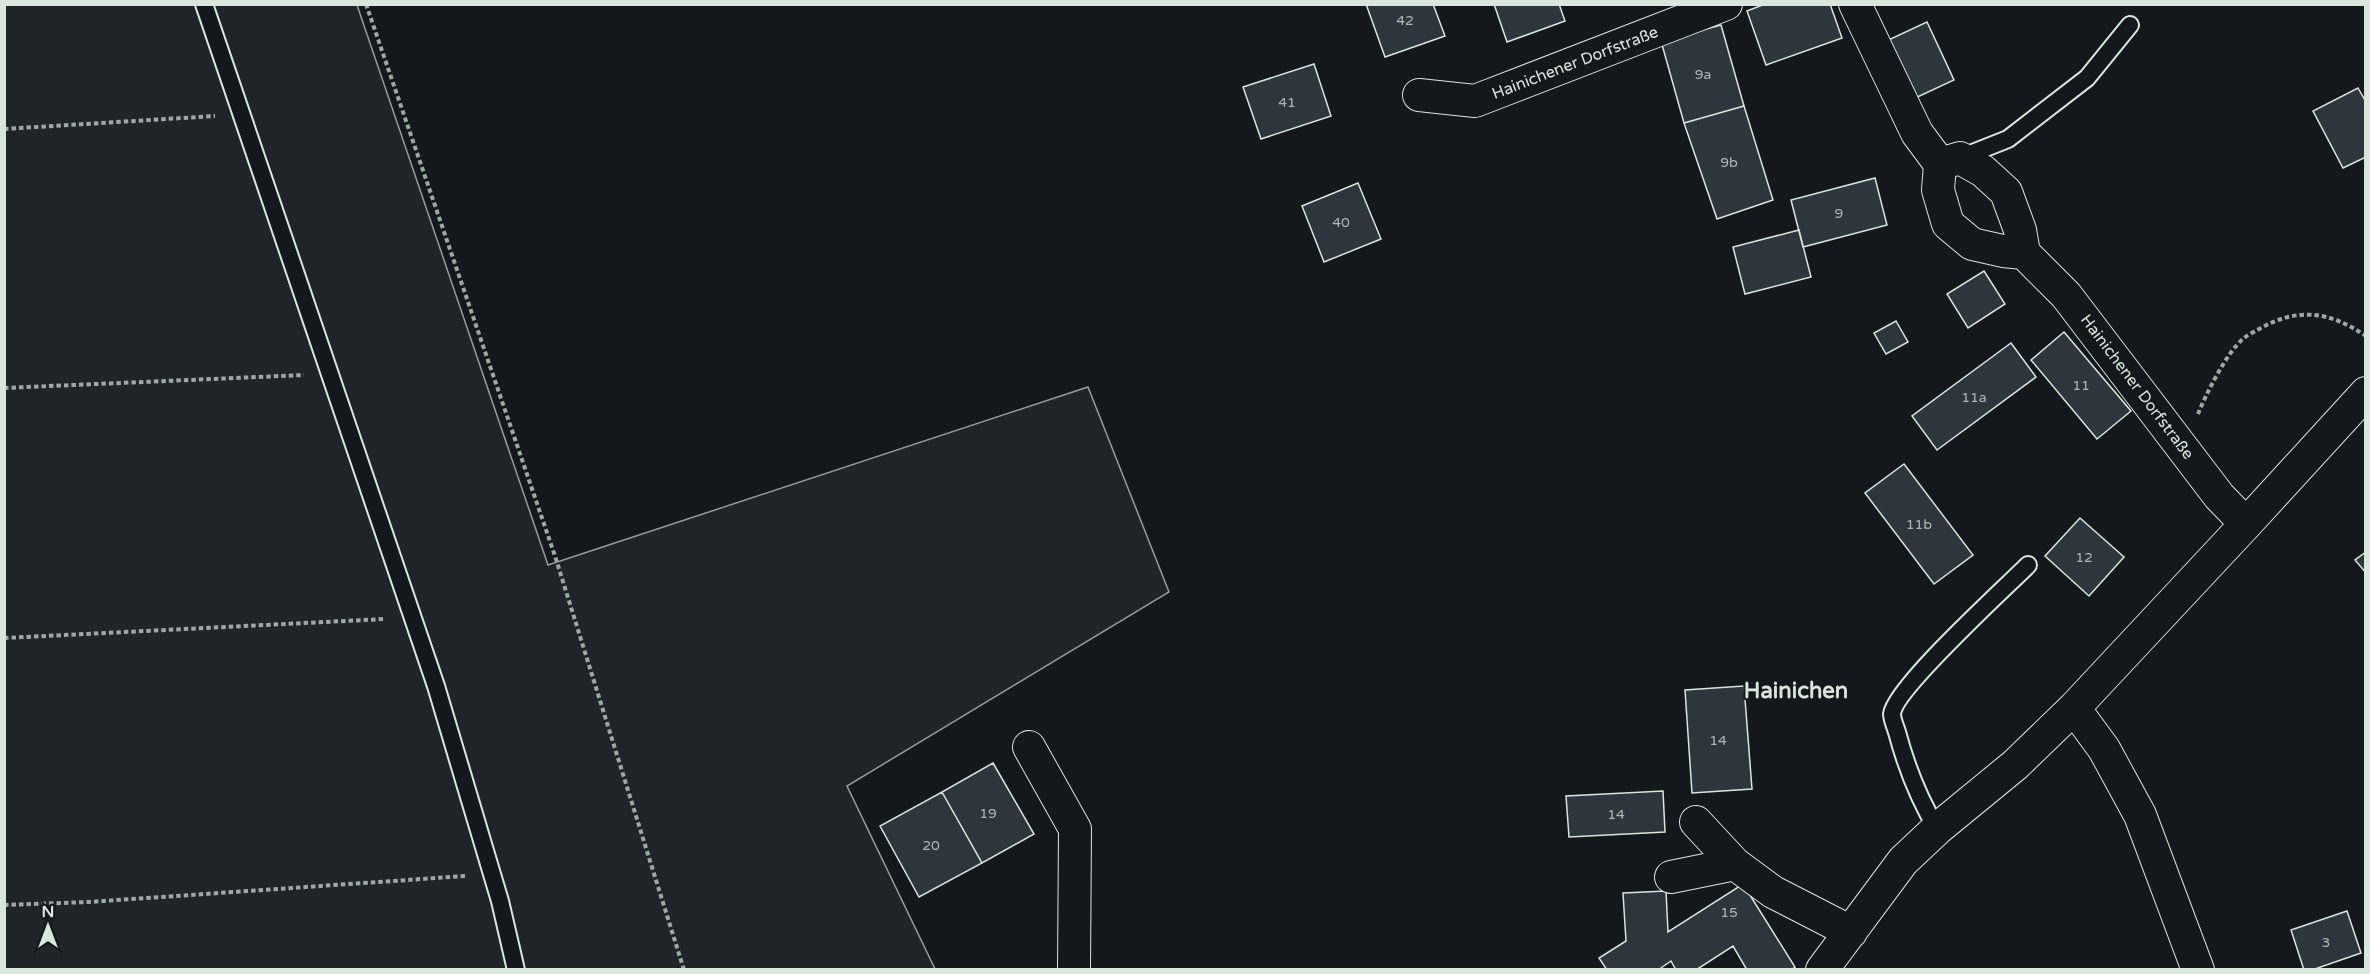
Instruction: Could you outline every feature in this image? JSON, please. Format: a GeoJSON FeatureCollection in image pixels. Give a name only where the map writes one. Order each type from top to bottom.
{"type":"FeatureCollection","features":[{"type":"Feature","properties":{"kind":"street","name":"Hainichener Dorfstraße"},"geometry":{"type":"LineString","coordinates":[[1419,95],[1475,101],[1726,4]]}},
{"type":"Feature","properties":{"kind":"street"},"geometry":{"type":"LineString","coordinates":[[1855,4],[1917,133],[1950,161],[1983,171],[2006,192],[2020,230],[2024,253],[2003,252],[1972,244],[1948,224],[1938,190],[1950,161]]}},
{"type":"Feature","properties":{"kind":"street","name":"Hainichener Dorfstraße"},"geometry":{"type":"LineString","coordinates":[[2024,253],[2066,295],[2219,496],[2246,524]]}},
{"type":"Feature","properties":{"kind":"street"},"geometry":{"type":"LineString","coordinates":[[1822,969],[1851,932],[1879,890],[1903,861],[1937,829],[2015,765],[2074,708],[2366,393]]}},
{"type":"Feature","properties":{"kind":"street"},"geometry":{"type":"LineString","coordinates":[[2074,708],[2109,756],[2140,814],[2198,969]]}},
{"type":"Feature","properties":{"kind":"street"},"geometry":{"type":"LineString","coordinates":[[1029,747],[1075,829],[1074,969]]}},
{"type":"Feature","properties":{"kind":"street"},"geometry":{"type":"LineString","coordinates":[[1696,822],[1735,864],[1773,892],[1851,932]]}},
{"type":"Feature","properties":{"kind":"street"},"geometry":{"type":"LineString","coordinates":[[1671,878],[1735,864]]}},
{"type":"Feature","properties":{"kind":"lane"},"geometry":{"type":"LineString","coordinates":[[204,4],[436,686],[492,874],[516,969]]}},
{"type":"Feature","properties":{"kind":"lane"},"geometry":{"type":"LineString","coordinates":[[1950,161],[2008,139],[2086,78],[2130,25]]}},
{"type":"Feature","properties":{"kind":"lane"},"geometry":{"type":"LineString","coordinates":[[1937,829],[1921,803],[1900,745],[1892,715],[1897,699],[2028,565]]}},
{"type":"Feature","properties":{"kind":"path"},"geometry":{"type":"LineString","coordinates":[[366,4],[555,556],[684,969]]}},
{"type":"Feature","properties":{"kind":"path"},"geometry":{"type":"LineString","coordinates":[[4,129],[240,115]]}},
{"type":"Feature","properties":{"kind":"path"},"geometry":{"type":"LineString","coordinates":[[2184,449],[2201,406],[2242,339],[2273,321],[2298,314],[2322,315],[2340,321],[2366,336]]}},
{"type":"Feature","properties":{"kind":"path"},"geometry":{"type":"LineString","coordinates":[[4,387],[328,374]]}},
{"type":"Feature","properties":{"kind":"path"},"geometry":{"type":"LineString","coordinates":[[4,638],[412,618]]}},
{"type":"Feature","properties":{"kind":"path"},"geometry":{"type":"LineString","coordinates":[[4,905],[88,902],[492,874]]}},
{"type":"Feature","properties":{"kind":"shaded area"},"geometry":{"type":"Polygon","coordinates":[[[5,5],[357,5],[548,565],[1088,387],[1169,592],[847,786],[935,969],[5,970],[5,5]]]}},
{"type":"Feature","properties":{"kind":"building"},"geometry":{"type":"Polygon","coordinates":[[[1366,4],[1433,4],[1445,36],[1385,57],[1366,4]]]}},
{"type":"Feature","properties":{"kind":"building"},"geometry":{"type":"Polygon","coordinates":[[[1494,4],[1559,4],[1565,21],[1507,42],[1494,4]]]}},
{"type":"Feature","properties":{"kind":"building"},"geometry":{"type":"Polygon","coordinates":[[[1765,4],[1830,4],[1842,38],[1766,65],[1747,11],[1765,4]]]}},
{"type":"Feature","properties":{"kind":"building"},"geometry":{"type":"Polygon","coordinates":[[[1927,22],[1954,80],[1911,100],[1884,42],[1927,22]]]}},
{"type":"Feature","properties":{"kind":"building"},"geometry":{"type":"Polygon","coordinates":[[[1721,25],[1744,106],[1684,123],[1661,41],[1721,25]]]}},
{"type":"Feature","properties":{"kind":"building"},"geometry":{"type":"Polygon","coordinates":[[[1314,64],[1331,116],[1261,139],[1243,87],[1314,64]]]}},
{"type":"Feature","properties":{"kind":"building"},"geometry":{"type":"Polygon","coordinates":[[[2358,88],[2366,102],[2366,157],[2343,168],[2313,111],[2358,88]]]}},
{"type":"Feature","properties":{"kind":"building"},"geometry":{"type":"Polygon","coordinates":[[[1744,106],[1773,200],[1717,219],[1684,123],[1744,106]]]}},
{"type":"Feature","properties":{"kind":"building"},"geometry":{"type":"Polygon","coordinates":[[[1875,178],[1887,225],[1803,247],[1791,200],[1875,178]]]}},
{"type":"Feature","properties":{"kind":"building"},"geometry":{"type":"Polygon","coordinates":[[[1358,183],[1381,239],[1324,262],[1302,206],[1358,183]]]}},
{"type":"Feature","properties":{"kind":"building"},"geometry":{"type":"Polygon","coordinates":[[[1799,230],[1811,277],[1745,294],[1733,247],[1799,230]]]}},
{"type":"Feature","properties":{"kind":"building"},"geometry":{"type":"Polygon","coordinates":[[[1984,271],[2005,304],[1968,328],[1947,294],[1984,271]]]}},
{"type":"Feature","properties":{"kind":"building"},"geometry":{"type":"Polygon","coordinates":[[[1896,321],[1908,342],[1886,354],[1874,333],[1896,321]]]}},
{"type":"Feature","properties":{"kind":"building"},"geometry":{"type":"Polygon","coordinates":[[[2064,332],[2131,411],[2097,439],[2031,360],[2064,332]]]}},
{"type":"Feature","properties":{"kind":"building"},"geometry":{"type":"Polygon","coordinates":[[[2011,343],[2036,377],[1937,450],[1912,416],[2011,343]]]}},
{"type":"Feature","properties":{"kind":"building"},"geometry":{"type":"Polygon","coordinates":[[[1904,464],[1973,555],[1934,584],[1865,493],[1904,464]]]}},
{"type":"Feature","properties":{"kind":"building"},"geometry":{"type":"Polygon","coordinates":[[[2080,518],[2124,557],[2089,596],[2045,556],[2080,518]]]}},
{"type":"Feature","properties":{"kind":"building"},"geometry":{"type":"Polygon","coordinates":[[[2366,552],[2366,573],[2355,560],[2366,552]]]}},
{"type":"Feature","properties":{"kind":"building"},"geometry":{"type":"Polygon","coordinates":[[[1744,686],[1752,789],[1692,793],[1685,690],[1744,686]]]}},
{"type":"Feature","properties":{"kind":"building"},"geometry":{"type":"Polygon","coordinates":[[[993,763],[1034,834],[982,863],[942,792],[993,763]]]}},
{"type":"Feature","properties":{"kind":"building"},"geometry":{"type":"Polygon","coordinates":[[[1663,791],[1665,832],[1569,837],[1566,796],[1663,791]]]}},
{"type":"Feature","properties":{"kind":"building"},"geometry":{"type":"Polygon","coordinates":[[[942,792],[982,863],[919,897],[880,826],[942,792]]]}},
{"type":"Feature","properties":{"kind":"building"},"geometry":{"type":"Polygon","coordinates":[[[1743,884],[1795,967],[1791,970],[1747,970],[1733,946],[1696,970],[1676,970],[1671,961],[1658,970],[1607,970],[1599,958],[1626,941],[1623,893],[1666,891],[1668,932],[1743,884]]]}},
{"type":"Feature","properties":{"kind":"building"},"geometry":{"type":"Polygon","coordinates":[[[2347,911],[2361,953],[2312,970],[2304,970],[2291,930],[2347,911]]]}},
{"type":"Feature","properties":{"kind":"district","name":"Hainichen"},"geometry":{"type":"Point","coordinates":[1796,691]}}]}
